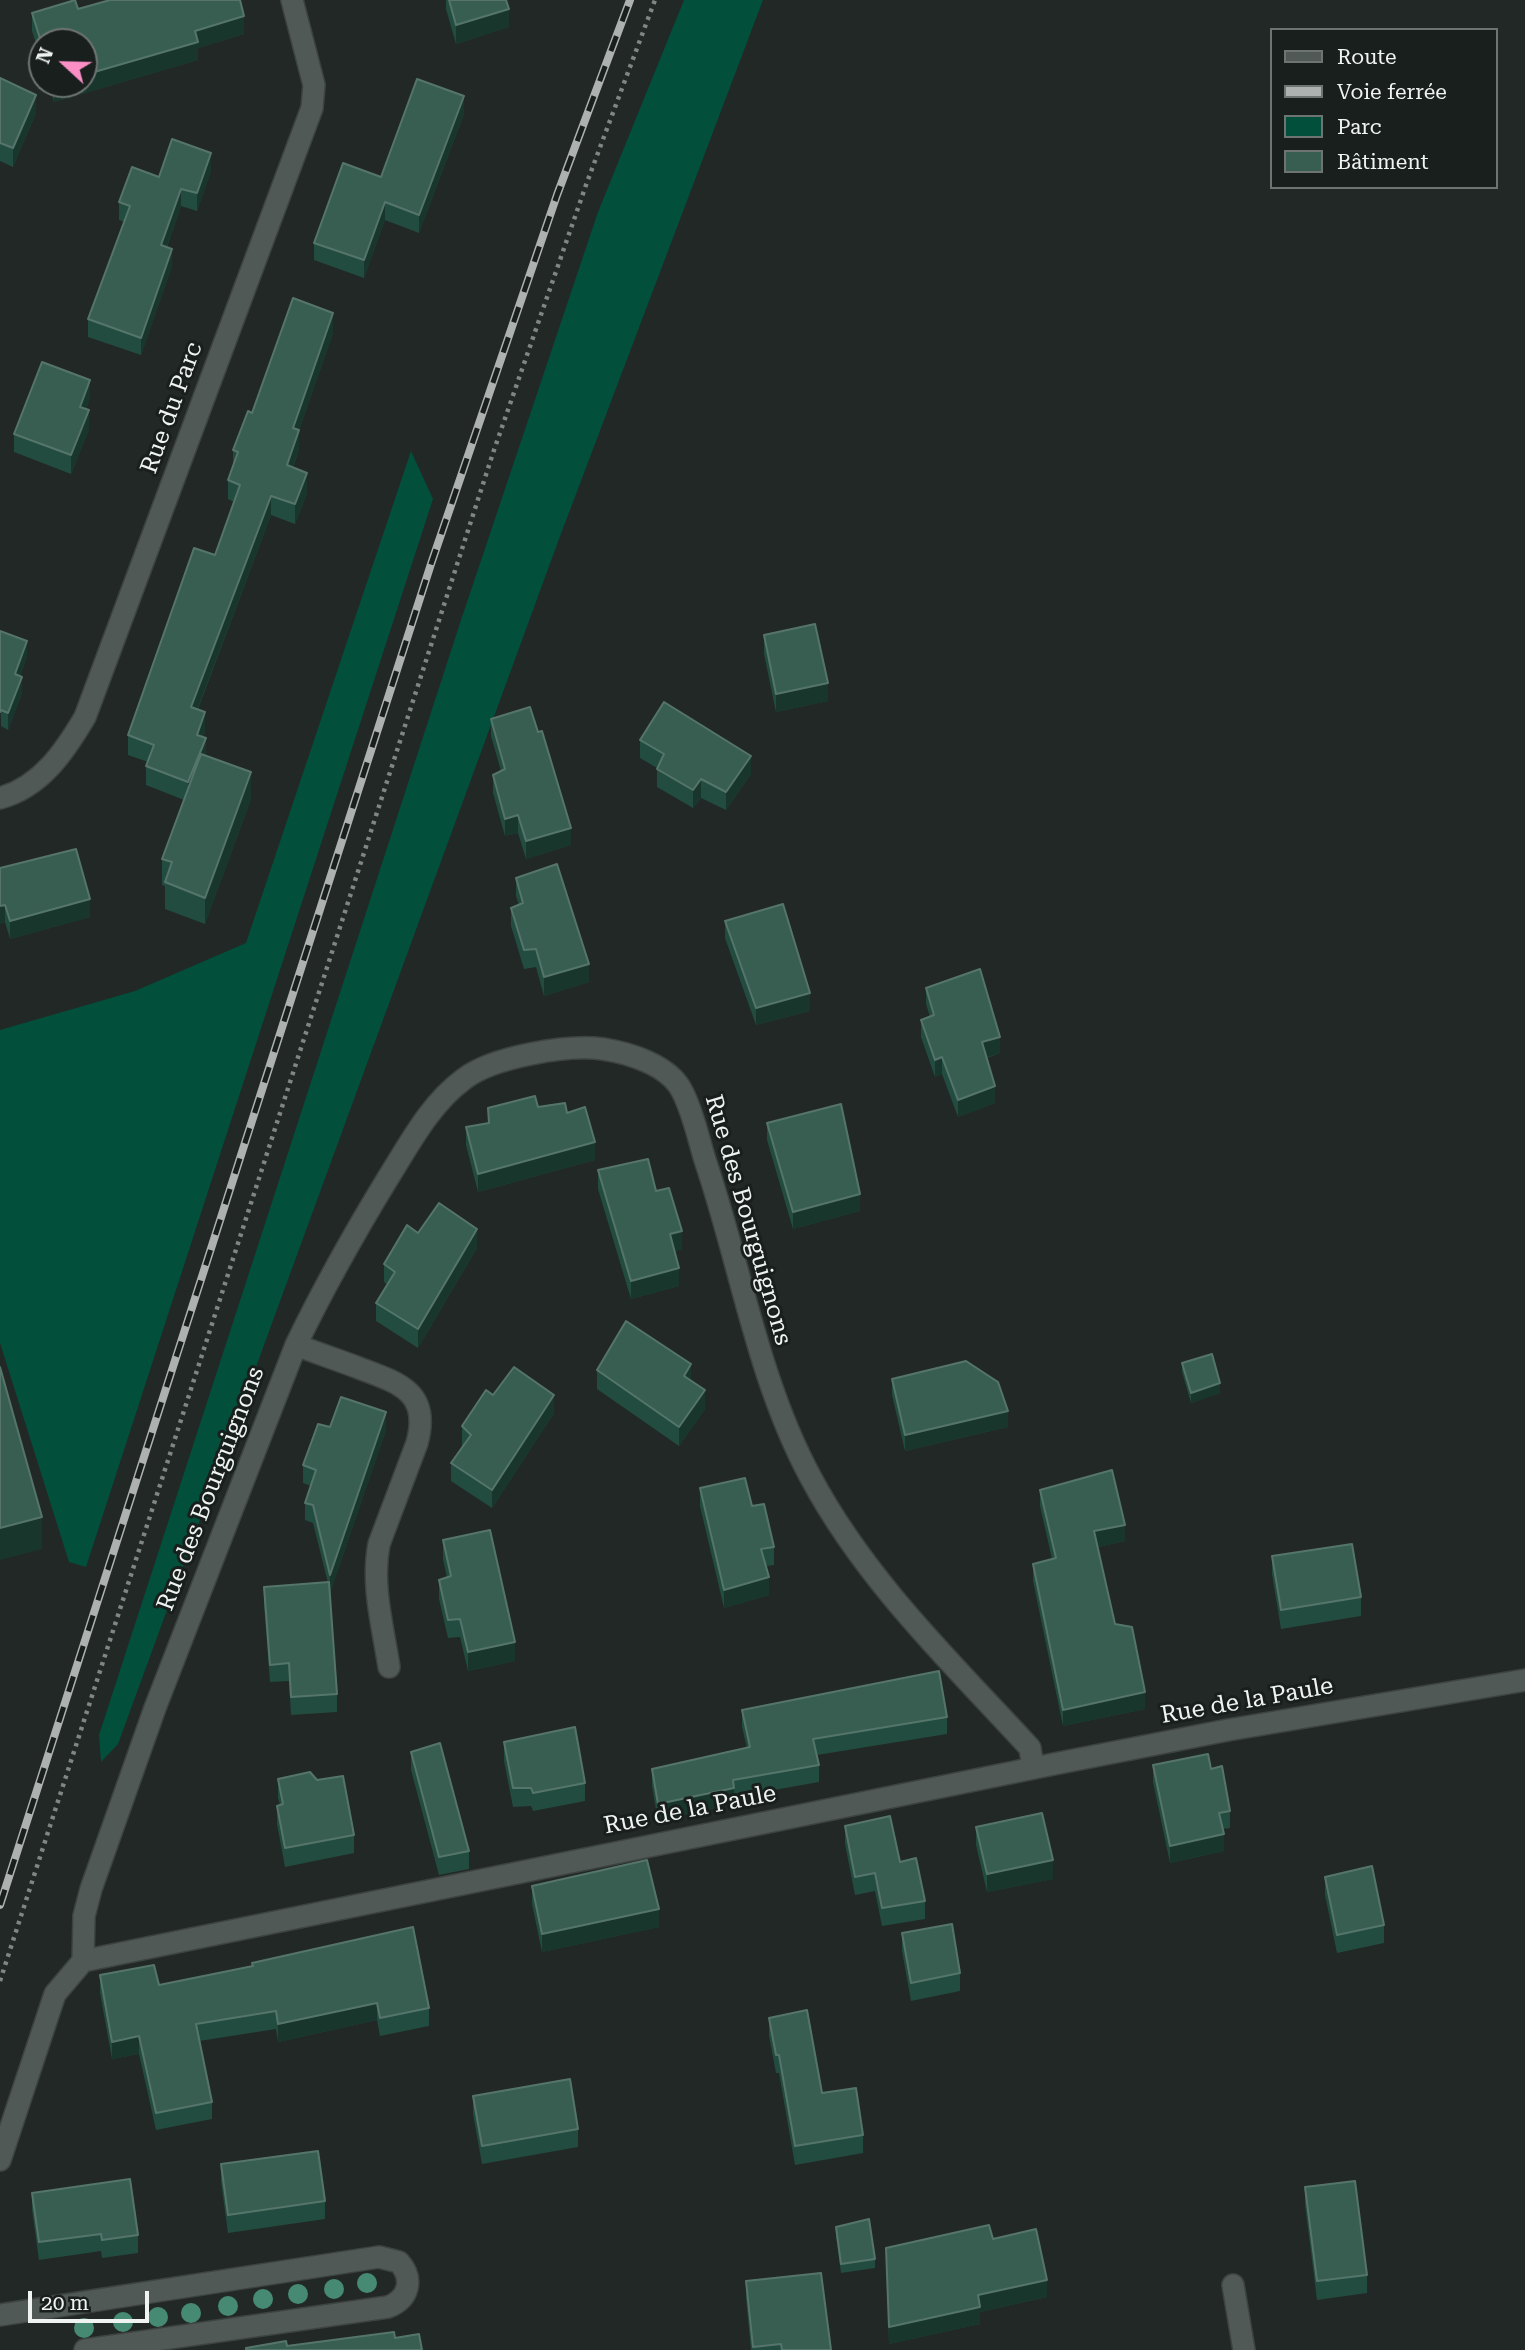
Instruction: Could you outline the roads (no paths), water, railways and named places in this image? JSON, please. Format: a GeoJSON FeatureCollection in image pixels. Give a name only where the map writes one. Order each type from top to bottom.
{"type":"FeatureCollection","features":[{"type":"Feature","properties":{"kind":"street","name":"Rue du Parc"},"geometry":{"type":"LineString","coordinates":[[0,798],[24,788],[44,773],[85,717],[312,108],[314,85],[292,0]]}},
{"type":"Feature","properties":{"kind":"street","name":"Rue des Bourguignons"},"geometry":{"type":"LineString","coordinates":[[83,1961],[84,1916],[91,1889],[155,1708],[296,1345],[359,1225],[417,1131],[443,1098],[466,1077],[490,1066],[556,1049],[598,1048],[620,1052],[662,1070],[681,1088],[718,1197],[761,1359],[809,1476],[840,1528],[872,1572],[1030,1748],[1033,1768]]}},
{"type":"Feature","properties":{"kind":"street"},"geometry":{"type":"LineString","coordinates":[[296,1345],[398,1382],[414,1398],[420,1412],[421,1427],[417,1443],[379,1544],[376,1560],[376,1580],[389,1667]]}},
{"type":"Feature","properties":{"kind":"street","name":"Rue de la Paule"},"geometry":{"type":"LineString","coordinates":[[83,1961],[1228,1730],[1525,1680]]}},
{"type":"Feature","properties":{"kind":"street"},"geometry":{"type":"LineString","coordinates":[[0,2160],[55,1994],[83,1961]]}},
{"type":"Feature","properties":{"kind":"street"},"geometry":{"type":"LineString","coordinates":[[0,2315],[379,2257],[398,2262],[407,2276],[408,2289],[403,2298],[387,2307],[85,2350]]}},
{"type":"Feature","properties":{"kind":"street"},"geometry":{"type":"LineString","coordinates":[[1233,2285],[1244,2350]]}},
{"type":"Feature","properties":{"kind":"railway"},"geometry":{"type":"LineString","coordinates":[[0,1905],[431,564],[557,195],[630,0]]}}]}
